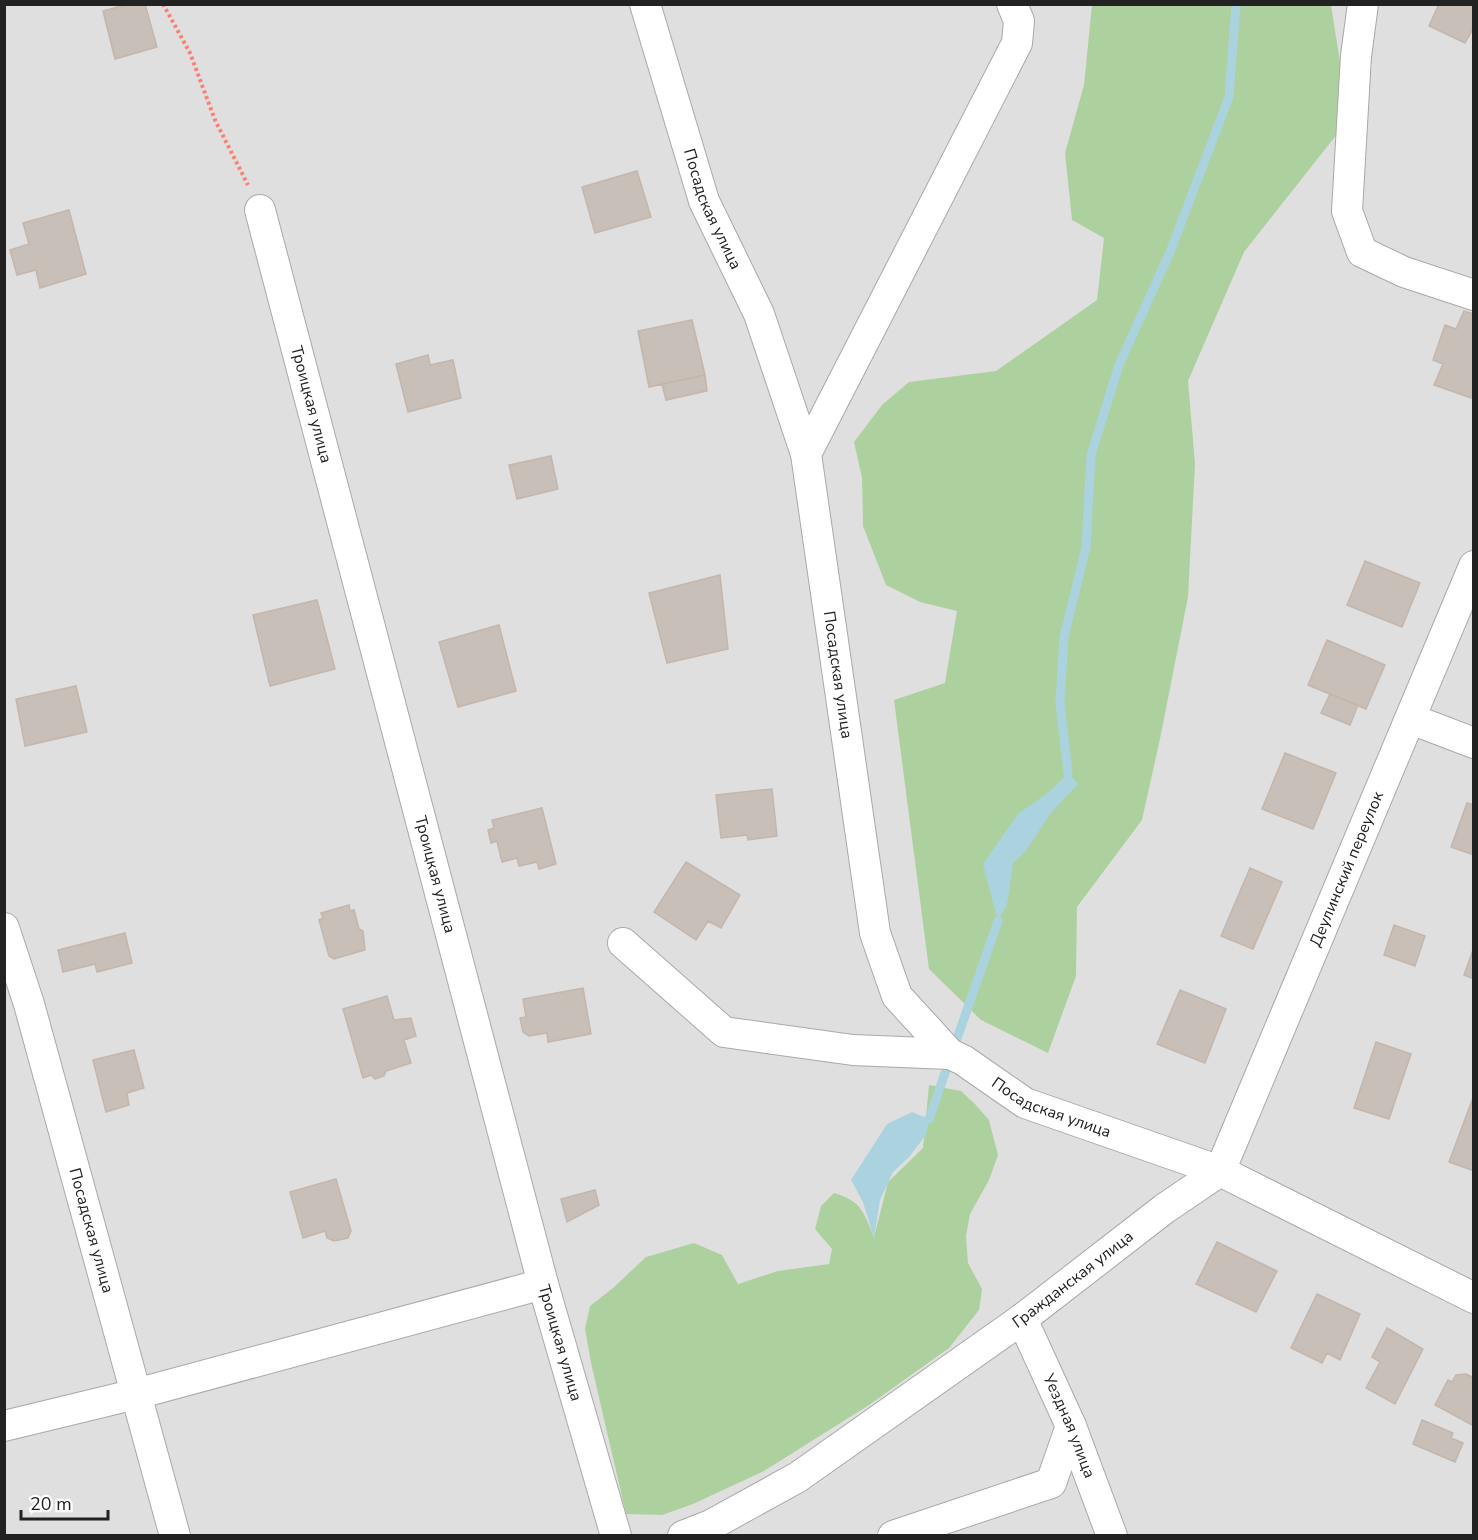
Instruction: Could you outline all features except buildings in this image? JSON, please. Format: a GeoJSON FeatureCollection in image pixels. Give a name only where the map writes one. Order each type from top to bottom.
{"type":"FeatureCollection","features":[{"type":"Feature","properties":{"kind":"street","name":"Посадская улица"},"geometry":{"type":"LineString","coordinates":[[645,4],[704,201],[759,314],[806,454],[875,933],[897,996],[950,1054],[963,1060],[1025,1103],[1220,1172]]}},
{"type":"Feature","properties":{"kind":"street"},"geometry":{"type":"LineString","coordinates":[[806,454],[1017,43],[1019,21],[1012,4]]}},
{"type":"Feature","properties":{"kind":"street"},"geometry":{"type":"LineString","coordinates":[[1363,4],[1356,56],[1347,211],[1362,252],[1404,272],[1473,295]]}},
{"type":"Feature","properties":{"kind":"street","name":"Троицкая улица"},"geometry":{"type":"LineString","coordinates":[[260,210],[543,1284],[616,1536]]}},
{"type":"Feature","properties":{"kind":"street","name":"Деулинский переулок"},"geometry":{"type":"LineString","coordinates":[[1220,1172],[1473,567]]}},
{"type":"Feature","properties":{"kind":"street"},"geometry":{"type":"LineString","coordinates":[[1411,719],[1473,743]]}},
{"type":"Feature","properties":{"kind":"street","name":"Посадская улица"},"geometry":{"type":"LineString","coordinates":[[4,928],[29,1004],[175,1536]]}},
{"type":"Feature","properties":{"kind":"street"},"geometry":{"type":"LineString","coordinates":[[623,943],[724,1032],[853,1050],[950,1054]]}},
{"type":"Feature","properties":{"kind":"street"},"geometry":{"type":"LineString","coordinates":[[1220,1172],[1473,1298]]}},
{"type":"Feature","properties":{"kind":"street","name":"Гражданская улица"},"geometry":{"type":"LineString","coordinates":[[683,1536],[711,1525],[798,1478],[1022,1319],[1164,1209],[1220,1172]]}},
{"type":"Feature","properties":{"kind":"street"},"geometry":{"type":"LineString","coordinates":[[4,1426],[136,1394],[543,1284]]}},
{"type":"Feature","properties":{"kind":"street","name":"Уездная улица"},"geometry":{"type":"LineString","coordinates":[[1022,1319],[1071,1426],[1112,1536]]}},
{"type":"Feature","properties":{"kind":"street"},"geometry":{"type":"LineString","coordinates":[[893,1536],[1051,1483],[1071,1426]]}},
{"type":"Feature","properties":{"kind":"path"},"geometry":{"type":"LineString","coordinates":[[163,4],[190,53],[215,120],[260,210]]}},
{"type":"Feature","properties":{"kind":"shaded area"},"geometry":{"type":"Polygon","coordinates":[[[5,5],[1473,5],[1473,1535],[5,1535],[5,5]]]}},
{"type":"Feature","properties":{"kind":"green space"},"geometry":{"type":"Polygon","coordinates":[[[1092,5],[1331,5],[1349,119],[1244,252],[1188,381],[1195,464],[1188,597],[1160,739],[1142,820],[1077,907],[1076,976],[1048,1053],[981,1020],[929,969],[894,700],[945,683],[957,611],[920,602],[886,585],[863,526],[862,478],[854,442],[882,405],[909,382],[996,371],[1097,300],[1104,238],[1072,220],[1065,153],[1084,85],[1092,5]]]}},
{"type":"Feature","properties":{"kind":"green space"},"geometry":{"type":"Polygon","coordinates":[[[929,1085],[961,1091],[975,1104],[989,1120],[998,1155],[989,1180],[970,1214],[966,1236],[968,1263],[982,1289],[979,1310],[949,1348],[869,1405],[764,1471],[693,1504],[662,1515],[626,1514],[585,1329],[590,1306],[646,1257],[694,1243],[722,1255],[738,1284],[778,1271],[829,1264],[832,1249],[815,1229],[821,1206],[834,1193],[851,1200],[861,1209],[874,1237],[888,1182],[923,1148],[929,1085]]]}},
{"type":"Feature","properties":{"kind":"water"},"geometry":{"type":"Polygon","coordinates":[[[1068,773],[1078,784],[1051,813],[1029,846],[1013,863],[1007,905],[998,921],[983,864],[1018,814],[1049,792],[1068,773]]]}},
{"type":"Feature","properties":{"kind":"water"},"geometry":{"type":"Polygon","coordinates":[[[912,1112],[929,1119],[926,1135],[909,1157],[893,1172],[880,1200],[874,1238],[863,1202],[851,1180],[887,1124],[912,1112]]]}},
{"type":"Feature","properties":{"kind":"waterway"},"geometry":{"type":"LineString","coordinates":[[1068,773],[1060,703],[1064,637],[1086,547],[1091,455],[1119,365],[1170,252],[1229,97],[1236,4]]}},
{"type":"Feature","properties":{"kind":"waterway"},"geometry":{"type":"LineString","coordinates":[[929,1119],[998,921]]}}]}
